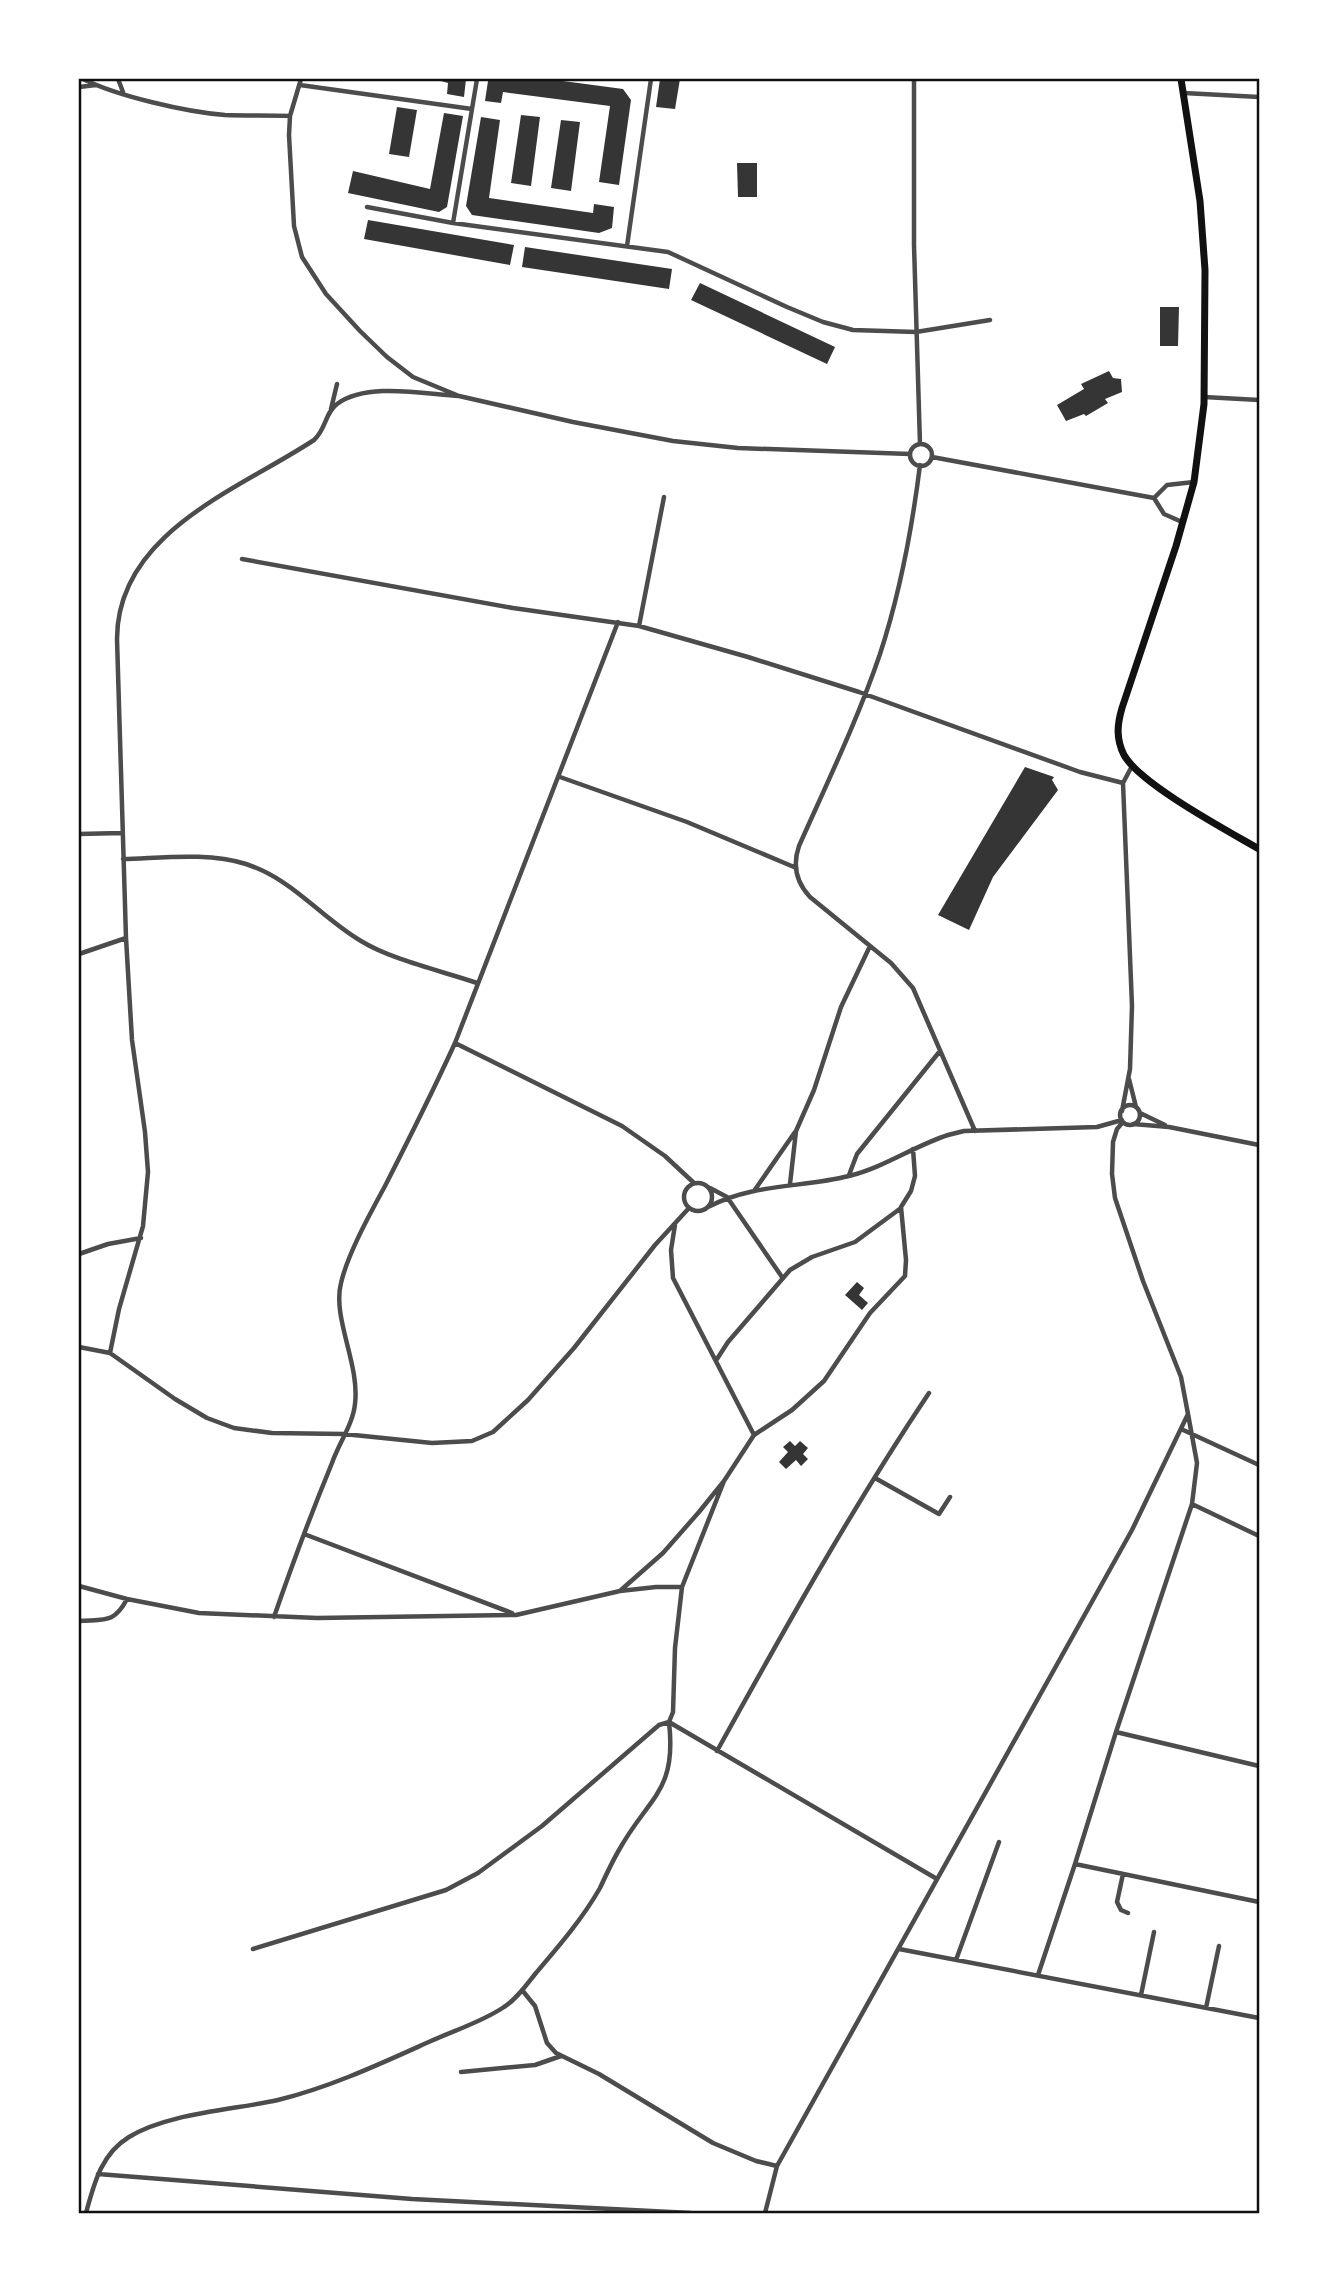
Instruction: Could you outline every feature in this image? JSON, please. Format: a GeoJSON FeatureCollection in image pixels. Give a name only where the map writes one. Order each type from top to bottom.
{"type":"FeatureCollection","features":[{"type":"Feature","properties":{"kind":"highway"},"geometry":{"type":"LineString","coordinates":[[1181,79],[1200,201],[1205,270],[1204,397],[1194,482],[1119,719],[1117,734],[1132,766],[1164,790],[1259,849]]}},
{"type":"Feature","properties":{"kind":"street"},"geometry":{"type":"LineString","coordinates":[[83,79],[161,104],[224,115],[290,116]]}},
{"type":"Feature","properties":{"kind":"street"},"geometry":{"type":"LineString","coordinates":[[118,79],[123,92]]}},
{"type":"Feature","properties":{"kind":"street"},"geometry":{"type":"LineString","coordinates":[[453,223],[477,79]]}},
{"type":"Feature","properties":{"kind":"street"},"geometry":{"type":"LineString","coordinates":[[627,246],[651,79],[645,79]]}},
{"type":"Feature","properties":{"kind":"street"},"geometry":{"type":"LineString","coordinates":[[914,79],[913,180],[920,444]]}},
{"type":"Feature","properties":{"kind":"street"},"geometry":{"type":"LineString","coordinates":[[472,109],[300,82],[290,116],[289,135],[294,226],[298,247],[307,268],[326,294],[387,357],[413,377],[459,396],[573,422],[685,443],[751,449],[910,454]]}},
{"type":"Feature","properties":{"kind":"street"},"geometry":{"type":"LineString","coordinates":[[79,88],[97,85]]}},
{"type":"Feature","properties":{"kind":"street"},"geometry":{"type":"LineString","coordinates":[[1183,93],[1259,97]]}},
{"type":"Feature","properties":{"kind":"street"},"geometry":{"type":"LineString","coordinates":[[367,207],[453,223],[668,252],[787,307],[838,327],[873,332],[916,332],[990,320]]}},
{"type":"Feature","properties":{"kind":"street"},"geometry":{"type":"LineString","coordinates":[[110,1353],[118,1309],[141,1238],[147,1196],[148,1153],[135,1068],[126,938],[121,833],[117,628],[119,609],[128,585],[161,543],[197,510],[314,440],[325,428],[337,384]]}},
{"type":"Feature","properties":{"kind":"street"},"geometry":{"type":"LineString","coordinates":[[331,410],[348,398],[369,392],[459,396]]}},
{"type":"Feature","properties":{"kind":"street"},"geometry":{"type":"LineString","coordinates":[[1204,397],[1259,400]]}},
{"type":"Feature","properties":{"kind":"street"},"geometry":{"type":"LineString","coordinates":[[920,444],[929,447],[932,457],[929,463],[914,463],[910,454],[912,448],[920,444]]}},
{"type":"Feature","properties":{"kind":"street"},"geometry":{"type":"LineString","coordinates":[[932,457],[1154,498],[1164,514],[1182,522]]}},
{"type":"Feature","properties":{"kind":"street"},"geometry":{"type":"LineString","coordinates":[[920,465],[900,578],[880,651],[865,694],[799,846],[794,867],[806,892],[898,970],[913,988],[975,1131]]}},
{"type":"Feature","properties":{"kind":"street"},"geometry":{"type":"LineString","coordinates":[[1154,498],[1167,485],[1194,482]]}},
{"type":"Feature","properties":{"kind":"street"},"geometry":{"type":"LineString","coordinates":[[639,626],[664,497]]}},
{"type":"Feature","properties":{"kind":"street"},"geometry":{"type":"LineString","coordinates":[[242,559],[513,608],[639,626],[865,694],[1080,772],[1123,783]]}},
{"type":"Feature","properties":{"kind":"street"},"geometry":{"type":"LineString","coordinates":[[274,1617],[304,1534],[352,1420],[356,1389],[355,1369],[339,1299],[342,1279],[372,1210],[430,1099],[455,1043],[618,622]]}},
{"type":"Feature","properties":{"kind":"street"},"geometry":{"type":"LineString","coordinates":[[1038,1975],[1115,1732],[1192,1504],[1197,1463],[1186,1395],[1115,1198],[1112,1174],[1113,1142],[1123,1121],[1122,1111],[1129,1078],[1132,977],[1123,783],[1132,766]]}},
{"type":"Feature","properties":{"kind":"street"},"geometry":{"type":"LineString","coordinates":[[559,777],[687,822],[794,867]]}},
{"type":"Feature","properties":{"kind":"street"},"geometry":{"type":"LineString","coordinates":[[79,834],[121,833]]}},
{"type":"Feature","properties":{"kind":"street"},"geometry":{"type":"LineString","coordinates":[[122,859],[220,859],[243,863],[279,878],[300,892],[347,933],[377,950],[477,983]]}},
{"type":"Feature","properties":{"kind":"street"},"geometry":{"type":"LineString","coordinates":[[79,954],[126,938]]}},
{"type":"Feature","properties":{"kind":"street"},"geometry":{"type":"LineString","coordinates":[[754,1191],[796,1131],[814,1090],[851,984],[870,946]]}},
{"type":"Feature","properties":{"kind":"street"},"geometry":{"type":"LineString","coordinates":[[455,1043],[622,1126],[666,1156],[694,1183]]}},
{"type":"Feature","properties":{"kind":"street"},"geometry":{"type":"LineString","coordinates":[[849,1176],[857,1154],[940,1051]]}},
{"type":"Feature","properties":{"kind":"street"},"geometry":{"type":"LineString","coordinates":[[1129,1078],[1138,1110],[1138,1121],[1133,1124]]}},
{"type":"Feature","properties":{"kind":"street"},"geometry":{"type":"LineString","coordinates":[[1122,1111],[1128,1106],[1169,1127]]}},
{"type":"Feature","properties":{"kind":"street"},"geometry":{"type":"LineString","coordinates":[[782,1277],[727,1197],[703,1183],[694,1183],[687,1188],[684,1196],[689,1208],[697,1211],[727,1197],[790,1184],[849,1176],[948,1135],[975,1131],[1097,1128],[1123,1121],[1259,1145]]}},
{"type":"Feature","properties":{"kind":"street"},"geometry":{"type":"LineString","coordinates":[[790,1184],[796,1131]]}},
{"type":"Feature","properties":{"kind":"street"},"geometry":{"type":"LineString","coordinates":[[717,1359],[782,1277],[812,1257],[855,1242],[901,1208],[911,1191],[915,1177],[913,1149]]}},
{"type":"Feature","properties":{"kind":"street"},"geometry":{"type":"LineString","coordinates":[[708,1207],[712,1196],[710,1188]]}},
{"type":"Feature","properties":{"kind":"street"},"geometry":{"type":"LineString","coordinates":[[79,1347],[110,1353],[175,1399],[207,1418],[234,1429],[272,1433],[344,1434],[432,1443],[459,1443],[483,1438],[493,1432],[547,1381],[655,1245],[689,1208]]}},
{"type":"Feature","properties":{"kind":"street"},"geometry":{"type":"LineString","coordinates":[[621,1591],[671,1545],[724,1481],[754,1435],[810,1395],[828,1375],[870,1313],[905,1276],[901,1208]]}},
{"type":"Feature","properties":{"kind":"street"},"geometry":{"type":"LineString","coordinates":[[675,1223],[671,1250],[673,1278],[754,1435]]}},
{"type":"Feature","properties":{"kind":"street"},"geometry":{"type":"LineString","coordinates":[[79,1254],[108,1244],[141,1238]]}},
{"type":"Feature","properties":{"kind":"street"},"geometry":{"type":"LineString","coordinates":[[716,1751],[875,1478],[929,1393]]}},
{"type":"Feature","properties":{"kind":"street"},"geometry":{"type":"LineString","coordinates":[[765,2213],[777,2166],[1132,1530],[1188,1414]]}},
{"type":"Feature","properties":{"kind":"street"},"geometry":{"type":"LineString","coordinates":[[1181,1429],[1259,1465]]}},
{"type":"Feature","properties":{"kind":"street"},"geometry":{"type":"LineString","coordinates":[[875,1478],[939,1514],[950,1497]]}},
{"type":"Feature","properties":{"kind":"street"},"geometry":{"type":"LineString","coordinates":[[86,2213],[97,2174],[118,2146],[144,2129],[278,2100],[363,2071],[496,2012],[522,1990],[590,1904],[626,1837],[662,1788],[671,1756],[669,1721],[673,1712],[675,1648],[682,1587],[724,1481]]}},
{"type":"Feature","properties":{"kind":"street"},"geometry":{"type":"LineString","coordinates":[[1192,1504],[1259,1536]]}},
{"type":"Feature","properties":{"kind":"street"},"geometry":{"type":"LineString","coordinates":[[304,1534],[516,1615]]}},
{"type":"Feature","properties":{"kind":"street"},"geometry":{"type":"LineString","coordinates":[[79,1586],[127,1599],[199,1613],[274,1617],[516,1615],[621,1591],[682,1587]]}},
{"type":"Feature","properties":{"kind":"street"},"geometry":{"type":"LineString","coordinates":[[79,1621],[112,1618],[118,1614],[127,1599]]}},
{"type":"Feature","properties":{"kind":"street"},"geometry":{"type":"LineString","coordinates":[[669,1721],[937,1879]]}},
{"type":"Feature","properties":{"kind":"street"},"geometry":{"type":"LineString","coordinates":[[253,1949],[463,1883],[542,1826],[659,1725],[669,1721]]}},
{"type":"Feature","properties":{"kind":"street"},"geometry":{"type":"LineString","coordinates":[[1115,1732],[1259,1766]]}},
{"type":"Feature","properties":{"kind":"street"},"geometry":{"type":"LineString","coordinates":[[956,1960],[999,1842]]}},
{"type":"Feature","properties":{"kind":"street"},"geometry":{"type":"LineString","coordinates":[[1075,1864],[1259,1902]]}},
{"type":"Feature","properties":{"kind":"street"},"geometry":{"type":"LineString","coordinates":[[1123,1874],[1117,1902],[1121,1910],[1128,1913]]}},
{"type":"Feature","properties":{"kind":"street"},"geometry":{"type":"LineString","coordinates":[[1141,1995],[1154,1932]]}},
{"type":"Feature","properties":{"kind":"street"},"geometry":{"type":"LineString","coordinates":[[1206,2008],[1219,1946]]}},
{"type":"Feature","properties":{"kind":"street"},"geometry":{"type":"LineString","coordinates":[[899,1949],[1259,2018]]}},
{"type":"Feature","properties":{"kind":"street"},"geometry":{"type":"LineString","coordinates":[[522,1990],[538,2012],[547,2043],[561,2056],[599,2074],[713,2143],[756,2161],[777,2166]]}},
{"type":"Feature","properties":{"kind":"street"},"geometry":{"type":"LineString","coordinates":[[461,2072],[536,2065],[561,2056]]}},
{"type":"Feature","properties":{"kind":"street"},"geometry":{"type":"LineString","coordinates":[[97,2174],[412,2199],[691,2213]]}},
{"type":"Feature","properties":{"kind":"building"},"geometry":{"type":"Polygon","coordinates":[[[434,79],[466,79],[464,97],[447,94],[448,83],[434,79]]]}},
{"type":"Feature","properties":{"kind":"building"},"geometry":{"type":"Polygon","coordinates":[[[548,79],[623,89],[631,100],[619,185],[599,182],[610,106],[503,92],[501,103],[485,101],[488,81],[548,79]]]}},
{"type":"Feature","properties":{"kind":"building"},"geometry":{"type":"Polygon","coordinates":[[[660,79],[680,79],[675,109],[656,107],[660,79]]]}},
{"type":"Feature","properties":{"kind":"building"},"geometry":{"type":"Polygon","coordinates":[[[397,107],[417,110],[409,157],[389,154],[397,107]]]}},
{"type":"Feature","properties":{"kind":"building"},"geometry":{"type":"Polygon","coordinates":[[[444,113],[463,116],[447,207],[439,212],[348,193],[353,171],[430,189],[444,113]]]}},
{"type":"Feature","properties":{"kind":"building"},"geometry":{"type":"Polygon","coordinates":[[[521,115],[540,117],[531,186],[511,183],[521,115]]]}},
{"type":"Feature","properties":{"kind":"building"},"geometry":{"type":"Polygon","coordinates":[[[481,117],[500,120],[489,198],[593,213],[594,204],[614,207],[612,228],[599,233],[472,215],[466,206],[481,117]]]}},
{"type":"Feature","properties":{"kind":"building"},"geometry":{"type":"Polygon","coordinates":[[[561,120],[580,122],[571,191],[551,188],[561,120]]]}},
{"type":"Feature","properties":{"kind":"building"},"geometry":{"type":"Polygon","coordinates":[[[737,163],[757,163],[757,197],[738,197],[737,163]]]}},
{"type":"Feature","properties":{"kind":"building"},"geometry":{"type":"Polygon","coordinates":[[[368,220],[514,245],[510,265],[364,239],[368,220]]]}},
{"type":"Feature","properties":{"kind":"building"},"geometry":{"type":"Polygon","coordinates":[[[525,247],[672,269],[669,289],[522,267],[525,247]]]}},
{"type":"Feature","properties":{"kind":"building"},"geometry":{"type":"Polygon","coordinates":[[[700,283],[835,347],[827,364],[691,300],[700,283]]]}},
{"type":"Feature","properties":{"kind":"building"},"geometry":{"type":"Polygon","coordinates":[[[1160,307],[1179,307],[1178,346],[1160,346],[1160,307]]]}},
{"type":"Feature","properties":{"kind":"building"},"geometry":{"type":"Polygon","coordinates":[[[1109,371],[1113,378],[1121,379],[1122,392],[1105,399],[1108,403],[1086,416],[1084,414],[1066,421],[1057,405],[1084,389],[1081,384],[1109,371]]]}},
{"type":"Feature","properties":{"kind":"building"},"geometry":{"type":"Polygon","coordinates":[[[1025,767],[1054,777],[1052,780],[1058,790],[993,877],[969,930],[938,915],[1025,767]]]}},
{"type":"Feature","properties":{"kind":"building"},"geometry":{"type":"Polygon","coordinates":[[[857,1282],[864,1288],[859,1295],[868,1303],[862,1310],[845,1295],[857,1282]]]}},
{"type":"Feature","properties":{"kind":"building"},"geometry":{"type":"Polygon","coordinates":[[[790,1441],[795,1446],[800,1441],[808,1448],[803,1454],[808,1459],[801,1466],[796,1460],[786,1469],[779,1462],[788,1452],[783,1447],[790,1441]]]}}]}
